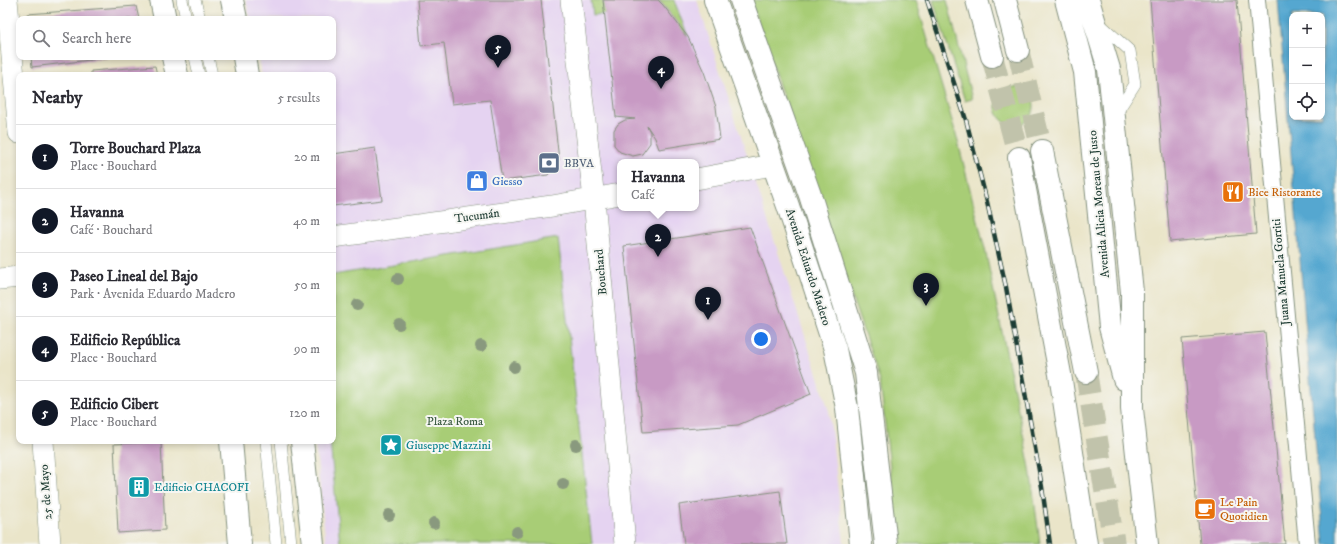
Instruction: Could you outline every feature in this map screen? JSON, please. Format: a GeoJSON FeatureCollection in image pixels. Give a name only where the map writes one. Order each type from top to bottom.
{"type":"FeatureCollection","features":[{"type":"Feature","properties":{"kind":"main road"},"geometry":{"type":"LineString","coordinates":[[161,0],[164,16]]}},
{"type":"Feature","properties":{"kind":"main road"},"geometry":{"type":"LineString","coordinates":[[232,0],[235,16]]}},
{"type":"Feature","properties":{"kind":"main road","name":"Avenida Eduardo Madero"},"geometry":{"type":"LineString","coordinates":[[715,0],[790,213],[835,349],[847,408],[862,544]]}},
{"type":"Feature","properties":{"kind":"main road","name":"Avenida Eduardo Madero"},"geometry":{"type":"LineString","coordinates":[[741,0],[810,195],[866,373],[886,544]]}},
{"type":"Feature","properties":{"kind":"main road"},"geometry":{"type":"LineString","coordinates":[[977,0],[992,56]]}},
{"type":"Feature","properties":{"kind":"main road"},"geometry":{"type":"LineString","coordinates":[[1005,0],[1018,50]]}},
{"type":"Feature","properties":{"kind":"main road","name":"Avenida Alicia Moreau de Justo"},"geometry":{"type":"LineString","coordinates":[[1066,0],[1085,72],[1110,326],[1132,409]]}},
{"type":"Feature","properties":{"kind":"main road","name":"Avenida Alicia Moreau de Justo"},"geometry":{"type":"LineString","coordinates":[[1092,10],[1108,60],[1115,116],[1132,292],[1132,409],[1147,544]]}},
{"type":"Feature","properties":{"kind":"main road"},"geometry":{"type":"LineString","coordinates":[[174,60],[176,72]]}},
{"type":"Feature","properties":{"kind":"main road"},"geometry":{"type":"LineString","coordinates":[[244,60],[246,72]]}},
{"type":"Feature","properties":{"kind":"main road"},"geometry":{"type":"LineString","coordinates":[[1042,150],[1086,372]]}},
{"type":"Feature","properties":{"kind":"main road"},"geometry":{"type":"LineString","coordinates":[[1019,158],[1060,374],[1086,544]]}},
{"type":"Feature","properties":{"kind":"main road"},"geometry":{"type":"LineString","coordinates":[[231,444],[240,544]]}},
{"type":"Feature","properties":{"kind":"main road"},"geometry":{"type":"LineString","coordinates":[[302,444],[312,544]]}},
{"type":"Feature","properties":{"kind":"street"},"geometry":{"type":"LineString","coordinates":[[7,0],[16,100]]}},
{"type":"Feature","properties":{"kind":"street","name":"Bouchard"},"geometry":{"type":"LineString","coordinates":[[571,0],[594,199],[625,544]]}},
{"type":"Feature","properties":{"kind":"street","name":"Juana Manuela Gorriti"},"geometry":{"type":"LineString","coordinates":[[1257,0],[1307,544]]}},
{"type":"Feature","properties":{"kind":"street"},"geometry":{"type":"LineString","coordinates":[[699,178],[772,165]]}},
{"type":"Feature","properties":{"kind":"street","name":"Tucumán"},"geometry":{"type":"LineString","coordinates":[[336,237],[617,195]]}},
{"type":"Feature","properties":{"kind":"street"},"geometry":{"type":"LineString","coordinates":[[0,279],[16,277]]}},
{"type":"Feature","properties":{"kind":"street","name":"25 de Mayo"},"geometry":{"type":"LineString","coordinates":[[43,444],[50,544]]}},
{"type":"Feature","properties":{"kind":"lane"},"geometry":{"type":"LineString","coordinates":[[182,0],[185,16]]}},
{"type":"Feature","properties":{"kind":"lane"},"geometry":{"type":"LineString","coordinates":[[195,0],[199,16]]}},
{"type":"Feature","properties":{"kind":"lane"},"geometry":{"type":"LineString","coordinates":[[196,60],[198,72]]}},
{"type":"Feature","properties":{"kind":"lane"},"geometry":{"type":"LineString","coordinates":[[209,60],[211,72]]}},
{"type":"Feature","properties":{"kind":"lane"},"geometry":{"type":"LineString","coordinates":[[266,444],[276,544]]}},
{"type":"Feature","properties":{"kind":"lane"},"geometry":{"type":"LineString","coordinates":[[281,444],[291,544]]}},
{"type":"Feature","properties":{"kind":"shaded area"},"geometry":{"type":"Polygon","coordinates":[[[246,0],[697,0],[829,411],[844,544],[326,544],[315,444],[336,444],[336,72],[261,72],[259,60],[336,60],[336,16],[249,16],[246,0]]]}},
{"type":"Feature","properties":{"kind":"green space"},"geometry":{"type":"Polygon","coordinates":[[[591,0],[603,0],[605,14],[593,15],[591,0]]]}},
{"type":"Feature","properties":{"kind":"green space"},"geometry":{"type":"Polygon","coordinates":[[[658,0],[674,0],[688,37],[663,5],[658,0]]]}},
{"type":"Feature","properties":{"kind":"green space"},"geometry":{"type":"Polygon","coordinates":[[[750,0],[916,0],[956,134],[985,249],[1030,468],[1040,544],[899,544],[880,381],[750,0]]]}},
{"type":"Feature","properties":{"kind":"green space"},"geometry":{"type":"Polygon","coordinates":[[[933,0],[947,0],[972,99],[965,101],[933,0]]]}},
{"type":"Feature","properties":{"kind":"green space"},"geometry":{"type":"Polygon","coordinates":[[[1011,87],[1019,87],[1029,92],[1033,99],[1033,113],[1029,120],[1019,125],[1011,125],[1001,120],[999,117],[996,110],[996,102],[1001,92],[1004,90],[1011,87]]]}},
{"type":"Feature","properties":{"kind":"green space","name":"Plaza Roma"},"geometry":{"type":"Polygon","coordinates":[[[558,238],[592,544],[340,544],[330,444],[336,444],[336,275],[558,238]]]}},
{"type":"Feature","properties":{"kind":"water"},"geometry":{"type":"Polygon","coordinates":[[[1278,0],[1337,0],[1337,544],[1324,544],[1278,0]]]}},
{"type":"Feature","properties":{"kind":"building"},"geometry":{"type":"Polygon","coordinates":[[[417,0],[541,0],[559,160],[548,175],[502,181],[490,100],[452,104],[444,43],[421,46],[417,0]]]}},
{"type":"Feature","properties":{"kind":"building"},"geometry":{"type":"Polygon","coordinates":[[[603,0],[658,0],[663,5],[688,37],[704,72],[716,107],[720,139],[659,149],[655,138],[647,126],[650,132],[650,143],[642,154],[633,156],[620,152],[614,145],[614,130],[618,124],[625,120],[635,119],[616,117],[603,0]]]}},
{"type":"Feature","properties":{"kind":"building"},"geometry":{"type":"Polygon","coordinates":[[[1150,0],[1237,0],[1256,234],[1170,242],[1150,0]]]}},
{"type":"Feature","properties":{"kind":"building"},"geometry":{"type":"Polygon","coordinates":[[[136,6],[138,16],[27,16],[27,14],[136,6]]]}},
{"type":"Feature","properties":{"kind":"building"},"geometry":{"type":"Polygon","coordinates":[[[31,60],[90,60],[32,67],[31,60]]]}},
{"type":"Feature","properties":{"kind":"building"},"geometry":{"type":"Polygon","coordinates":[[[155,66],[156,72],[91,72],[155,66]]]}},
{"type":"Feature","properties":{"kind":"building"},"geometry":{"type":"Polygon","coordinates":[[[375,148],[382,200],[336,206],[336,154],[375,148]]]}},
{"type":"Feature","properties":{"kind":"building"},"geometry":{"type":"Polygon","coordinates":[[[750,227],[811,394],[738,425],[643,432],[624,246],[750,227]]]}},
{"type":"Feature","properties":{"kind":"building"},"geometry":{"type":"Polygon","coordinates":[[[1265,332],[1285,544],[1200,544],[1182,339],[1265,332]]]}},
{"type":"Feature","properties":{"kind":"building","name":"Edificio CHACOFI"},"geometry":{"type":"Polygon","coordinates":[[[114,444],[161,444],[165,530],[118,533],[114,444]]]}},
{"type":"Feature","properties":{"kind":"building"},"geometry":{"type":"Polygon","coordinates":[[[780,491],[787,544],[684,544],[679,505],[780,491]]]}},
{"type":"Feature","properties":{"kind":"tunnel"},"geometry":{"type":"LineString","coordinates":[[1018,50],[1042,151]]}},
{"type":"Feature","properties":{"kind":"tunnel"},"geometry":{"type":"LineString","coordinates":[[992,56],[1019,158]]}},
{"type":"Feature","properties":{"kind":"tunnel"},"geometry":{"type":"LineString","coordinates":[[1086,372],[1114,544]]}},
{"type":"Feature","properties":{"kind":"railway"},"geometry":{"type":"LineString","coordinates":[[927,0],[966,120],[987,202],[1006,287],[1042,487],[1050,544]]}},
{"type":"Feature","properties":{"kind":"place","name":"Edificio Cibert"},"geometry":{"type":"Point","coordinates":[498,68]}},
{"type":"Feature","properties":{"kind":"place","name":"Edificio República"},"geometry":{"type":"Point","coordinates":[661,89]}},
{"type":"Feature","properties":{"kind":"place","name":"BBVA"},"geometry":{"type":"Point","coordinates":[549,163]}},
{"type":"Feature","properties":{"kind":"place","name":"Giesso"},"geometry":{"type":"Point","coordinates":[477,181]}},
{"type":"Feature","properties":{"kind":"place","name":"Bice Ristorante"},"geometry":{"type":"Point","coordinates":[1233,192]}},
{"type":"Feature","properties":{"kind":"place","name":"Havanna"},"geometry":{"type":"Point","coordinates":[658,257]}},
{"type":"Feature","properties":{"kind":"place","name":"Paseo Lineal del Bajo"},"geometry":{"type":"Point","coordinates":[926,306]}},
{"type":"Feature","properties":{"kind":"place","name":"Torre Bouchard Plaza"},"geometry":{"type":"Point","coordinates":[708,320]}},
{"type":"Feature","properties":{"kind":"place","name":"Giuseppe Mazzini"},"geometry":{"type":"Point","coordinates":[391,445]}},
{"type":"Feature","properties":{"kind":"place","name":"Edificio CHACOFI"},"geometry":{"type":"Point","coordinates":[139,487]}},
{"type":"Feature","properties":{"kind":"place","name":"Le Pain Quotidien"},"geometry":{"type":"Point","coordinates":[1205,509]}}]}
